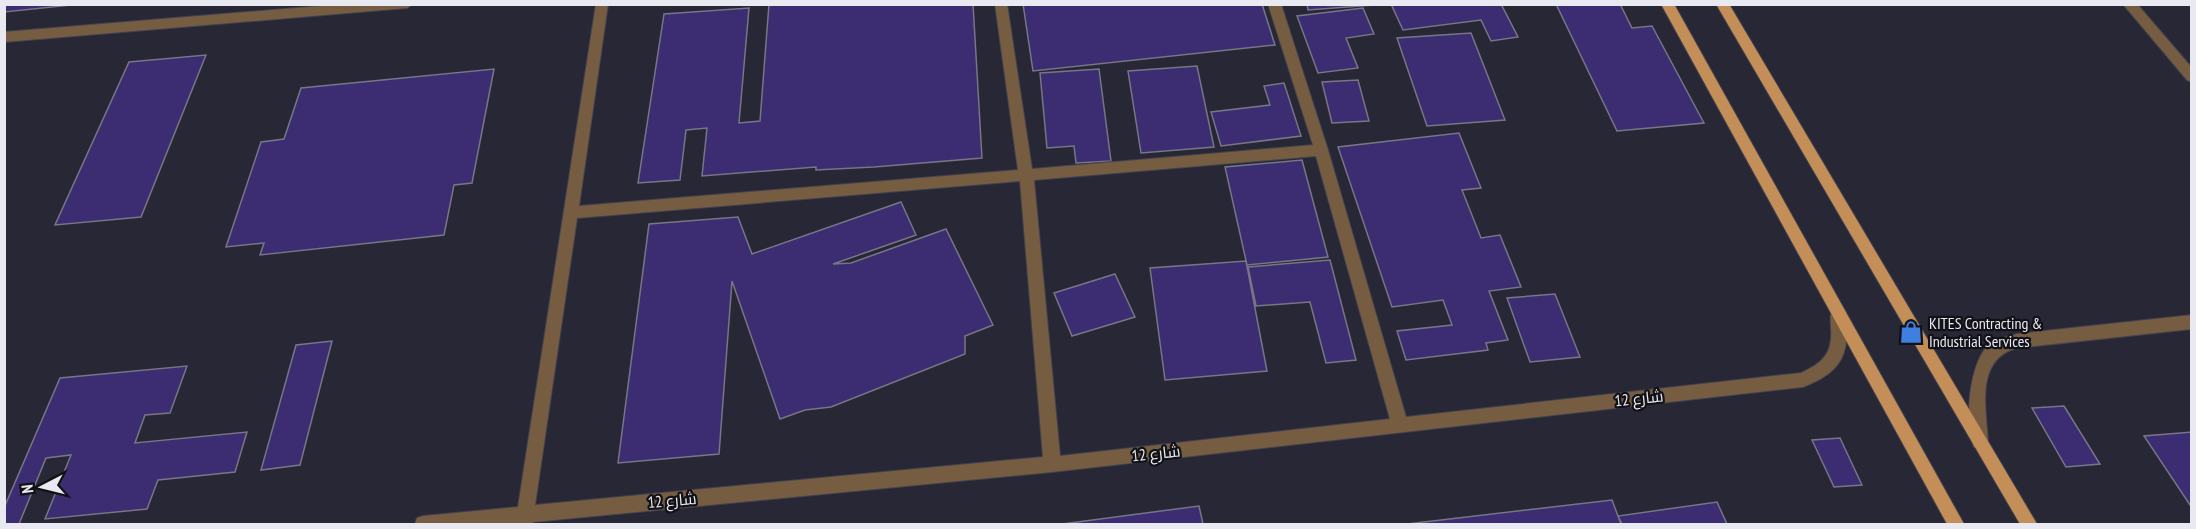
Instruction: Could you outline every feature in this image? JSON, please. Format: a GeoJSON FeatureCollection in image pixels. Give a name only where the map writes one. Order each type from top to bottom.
{"type":"FeatureCollection","features":[{"type":"Feature","properties":{"kind":"main road"},"geometry":{"type":"LineString","coordinates":[[1667,4],[1956,525]]}},
{"type":"Feature","properties":{"kind":"main road"},"geometry":{"type":"LineString","coordinates":[[1722,4],[2029,525]]}},
{"type":"Feature","properties":{"kind":"street"},"geometry":{"type":"LineString","coordinates":[[227,19],[233,4]]}},
{"type":"Feature","properties":{"kind":"street"},"geometry":{"type":"LineString","coordinates":[[4,37],[407,4]]}},
{"type":"Feature","properties":{"kind":"street"},"geometry":{"type":"LineString","coordinates":[[524,519],[602,4]]}},
{"type":"Feature","properties":{"kind":"street"},"geometry":{"type":"LineString","coordinates":[[1001,4],[1026,173],[1052,464]]}},
{"type":"Feature","properties":{"kind":"street"},"geometry":{"type":"LineString","coordinates":[[1274,4],[1321,150],[1400,425]]}},
{"type":"Feature","properties":{"kind":"street"},"geometry":{"type":"LineString","coordinates":[[2129,4],[2192,77]]}},
{"type":"Feature","properties":{"kind":"street"},"geometry":{"type":"LineString","coordinates":[[570,213],[1321,150]]}},
{"type":"Feature","properties":{"kind":"street","name":"شارع 12"},"geometry":{"type":"LineString","coordinates":[[423,525],[524,519],[1052,464],[1803,380],[1822,372],[1834,359],[1841,342],[1838,313]]}},
{"type":"Feature","properties":{"kind":"street"},"geometry":{"type":"LineString","coordinates":[[1980,442],[1979,381],[1984,363],[1995,348],[2017,341],[2192,322]]}},
{"type":"Feature","properties":{"kind":"building"},"geometry":{"type":"Polygon","coordinates":[[[4,4],[81,4],[4,12],[4,4]]]}},
{"type":"Feature","properties":{"kind":"building"},"geometry":{"type":"Polygon","coordinates":[[[769,4],[973,4],[982,158],[874,167],[816,170],[816,167],[702,176],[707,128],[686,130],[680,180],[638,183],[664,14],[749,8],[739,123],[760,121],[769,4]]]}},
{"type":"Feature","properties":{"kind":"building"},"geometry":{"type":"Polygon","coordinates":[[[1023,4],[1262,4],[1275,45],[1033,71],[1023,4]]]}},
{"type":"Feature","properties":{"kind":"building"},"geometry":{"type":"Polygon","coordinates":[[[1307,4],[1387,4],[1308,10],[1307,4]]]}},
{"type":"Feature","properties":{"kind":"building"},"geometry":{"type":"Polygon","coordinates":[[[1391,4],[1501,4],[1518,37],[1491,41],[1481,20],[1403,30],[1391,4]]]}},
{"type":"Feature","properties":{"kind":"building"},"geometry":{"type":"Polygon","coordinates":[[[1556,4],[1620,4],[1632,28],[1652,26],[1704,123],[1617,131],[1556,4]]]}},
{"type":"Feature","properties":{"kind":"building"},"geometry":{"type":"Polygon","coordinates":[[[1363,8],[1374,34],[1346,38],[1358,68],[1318,73],[1297,16],[1363,8]]]}},
{"type":"Feature","properties":{"kind":"building"},"geometry":{"type":"Polygon","coordinates":[[[1471,33],[1505,120],[1427,126],[1397,38],[1471,33]]]}},
{"type":"Feature","properties":{"kind":"building"},"geometry":{"type":"Polygon","coordinates":[[[206,55],[141,217],[55,225],[129,62],[206,55]]]}},
{"type":"Feature","properties":{"kind":"building"},"geometry":{"type":"Polygon","coordinates":[[[1197,66],[1214,147],[1141,153],[1128,71],[1197,66]]]}},
{"type":"Feature","properties":{"kind":"building"},"geometry":{"type":"Polygon","coordinates":[[[494,69],[472,183],[454,185],[444,235],[260,255],[264,243],[226,247],[261,142],[284,139],[301,88],[494,69]]]}},
{"type":"Feature","properties":{"kind":"building"},"geometry":{"type":"Polygon","coordinates":[[[1099,69],[1111,161],[1076,163],[1074,146],[1047,148],[1040,73],[1099,69]]]}},
{"type":"Feature","properties":{"kind":"building"},"geometry":{"type":"Polygon","coordinates":[[[1358,80],[1369,121],[1332,123],[1322,82],[1358,80]]]}},
{"type":"Feature","properties":{"kind":"building"},"geometry":{"type":"Polygon","coordinates":[[[1284,83],[1301,136],[1221,146],[1211,112],[1270,105],[1264,86],[1284,83]]]}},
{"type":"Feature","properties":{"kind":"building"},"geometry":{"type":"Polygon","coordinates":[[[1459,133],[1481,188],[1462,190],[1481,238],[1500,235],[1521,287],[1489,291],[1508,340],[1486,343],[1488,350],[1406,360],[1397,331],[1452,325],[1443,300],[1392,307],[1338,147],[1459,133]]]}},
{"type":"Feature","properties":{"kind":"building"},"geometry":{"type":"Polygon","coordinates":[[[1302,160],[1328,257],[1247,265],[1225,167],[1302,160]]]}},
{"type":"Feature","properties":{"kind":"building"},"geometry":{"type":"Polygon","coordinates":[[[901,202],[916,235],[833,264],[851,263],[946,229],[993,325],[965,336],[965,354],[831,407],[805,410],[780,419],[732,281],[719,454],[618,463],[649,224],[738,217],[752,254],[901,202]]]}},
{"type":"Feature","properties":{"kind":"building"},"geometry":{"type":"Polygon","coordinates":[[[1330,260],[1356,360],[1326,363],[1310,302],[1256,306],[1248,267],[1330,260]]]}},
{"type":"Feature","properties":{"kind":"building"},"geometry":{"type":"Polygon","coordinates":[[[1246,261],[1267,371],[1165,380],[1150,268],[1246,261]]]}},
{"type":"Feature","properties":{"kind":"building"},"geometry":{"type":"Polygon","coordinates":[[[1115,274],[1135,317],[1072,336],[1054,293],[1115,274]]]}},
{"type":"Feature","properties":{"kind":"building"},"geometry":{"type":"Polygon","coordinates":[[[1555,294],[1580,357],[1530,362],[1507,298],[1555,294]]]}},
{"type":"Feature","properties":{"kind":"building"},"geometry":{"type":"Polygon","coordinates":[[[332,341],[300,465],[261,470],[296,345],[332,341]]]}},
{"type":"Feature","properties":{"kind":"building"},"geometry":{"type":"Polygon","coordinates":[[[187,366],[170,413],[145,415],[135,443],[247,432],[235,472],[158,480],[147,509],[45,519],[71,455],[46,458],[19,524],[4,524],[4,508],[60,378],[187,366]]]}},
{"type":"Feature","properties":{"kind":"building"},"geometry":{"type":"Polygon","coordinates":[[[2064,406],[2100,464],[2066,467],[2032,408],[2064,406]]]}},
{"type":"Feature","properties":{"kind":"building"},"geometry":{"type":"Polygon","coordinates":[[[2192,432],[2192,508],[2144,436],[2192,432]]]}},
{"type":"Feature","properties":{"kind":"building"},"geometry":{"type":"Polygon","coordinates":[[[1840,438],[1862,485],[1834,487],[1812,440],[1840,438]]]}},
{"type":"Feature","properties":{"kind":"building"},"geometry":{"type":"Polygon","coordinates":[[[1612,500],[1621,524],[1407,524],[1612,500]]]}},
{"type":"Feature","properties":{"kind":"building"},"geometry":{"type":"Polygon","coordinates":[[[1717,502],[1727,524],[1622,524],[1618,516],[1717,502]]]}},
{"type":"Feature","properties":{"kind":"building"},"geometry":{"type":"Polygon","coordinates":[[[1199,506],[1203,524],[1062,524],[1199,506]]]}},
{"type":"Feature","properties":{"kind":"place","name":"KITES Contracting & Industrial Services"},"geometry":{"type":"Point","coordinates":[1911,332]}}]}
